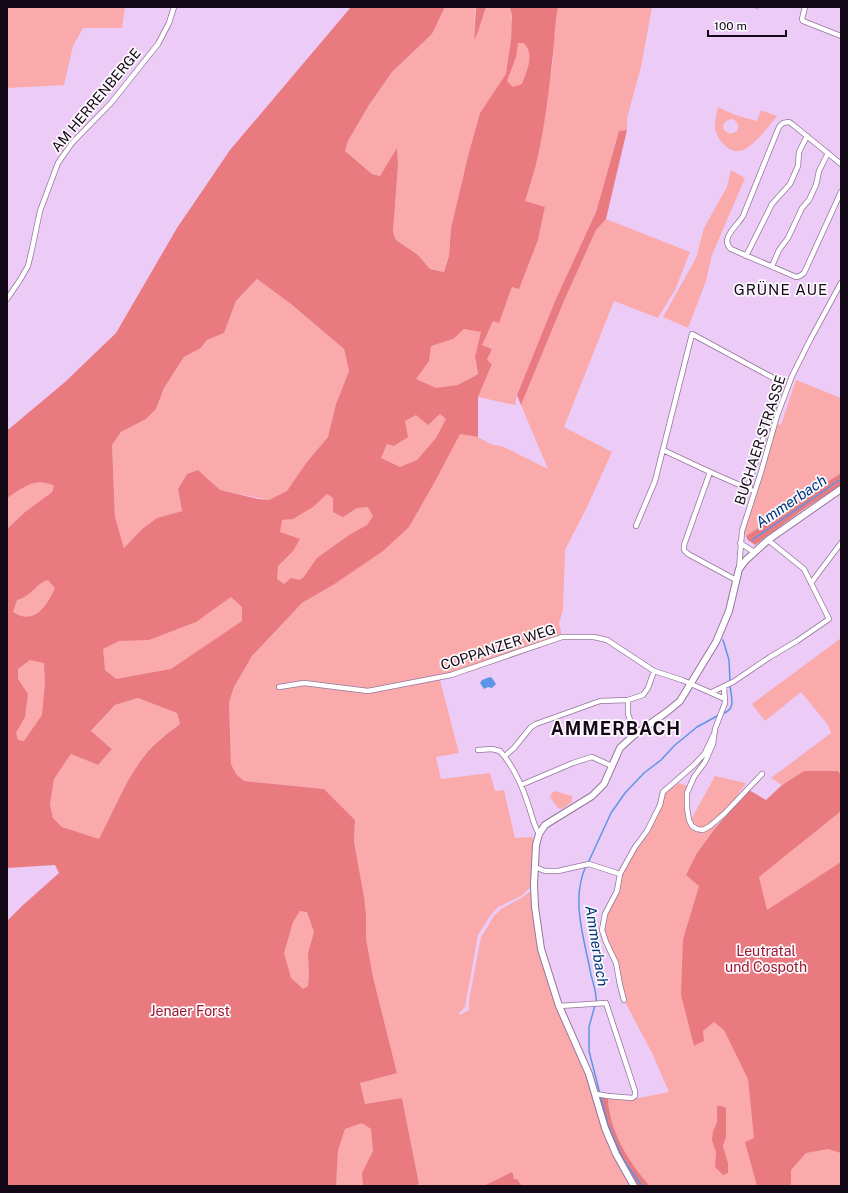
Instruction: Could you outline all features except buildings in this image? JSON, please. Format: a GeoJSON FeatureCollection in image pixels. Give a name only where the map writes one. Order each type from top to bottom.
{"type":"FeatureCollection","features":[{"type":"Feature","properties":{"kind":"main road"},"geometry":{"type":"LineString","coordinates":[[634,1186],[616,1154],[605,1128],[590,1074],[558,1006],[542,949],[535,907],[534,885],[536,845],[539,834],[545,825],[592,796],[604,784],[620,748],[635,734],[676,705],[688,690],[690,684],[715,644],[728,611],[739,569],[742,565],[768,540],[841,489]]}},
{"type":"Feature","properties":{"kind":"street","name":"AM HERRENBERGE"},"geometry":{"type":"LineString","coordinates":[[7,299],[28,266],[40,211],[58,163],[72,143],[111,103],[158,44],[169,23],[174,7]]}},
{"type":"Feature","properties":{"kind":"street"},"geometry":{"type":"LineString","coordinates":[[805,7],[802,19],[803,22],[841,36]]}},
{"type":"Feature","properties":{"kind":"street"},"geometry":{"type":"LineString","coordinates":[[841,164],[789,122],[784,122],[780,126],[743,216],[732,229],[727,240],[727,244],[729,248],[746,256],[796,277],[800,276],[803,274],[841,192]]}},
{"type":"Feature","properties":{"kind":"street"},"geometry":{"type":"LineString","coordinates":[[746,256],[772,204],[790,184],[798,166],[799,152],[807,136]]}},
{"type":"Feature","properties":{"kind":"street"},"geometry":{"type":"LineString","coordinates":[[772,266],[779,250],[788,238],[801,210],[808,202],[814,190],[819,171],[828,153]]}},
{"type":"Feature","properties":{"kind":"street","name":"BUCHAER STRASSE"},"geometry":{"type":"LineString","coordinates":[[739,569],[740,543],[752,490],[777,416],[792,376],[841,283]]}},
{"type":"Feature","properties":{"kind":"street","name":"BUCHAER STRASSE"},"geometry":{"type":"LineString","coordinates":[[664,450],[692,334],[775,379],[780,384],[749,483],[752,490]]}},
{"type":"Feature","properties":{"kind":"street"},"geometry":{"type":"LineString","coordinates":[[636,526],[655,481],[664,450],[752,490]]}},
{"type":"Feature","properties":{"kind":"street"},"geometry":{"type":"LineString","coordinates":[[710,472],[684,545],[684,550],[688,554],[736,580]]}},
{"type":"Feature","properties":{"kind":"street"},"geometry":{"type":"LineString","coordinates":[[712,692],[733,682],[829,620],[804,569],[768,540]]}},
{"type":"Feature","properties":{"kind":"street"},"geometry":{"type":"LineString","coordinates":[[740,543],[754,552]]}},
{"type":"Feature","properties":{"kind":"street"},"geometry":{"type":"LineString","coordinates":[[811,583],[841,543]]}},
{"type":"Feature","properties":{"kind":"street","name":"COPPANZER WEG"},"geometry":{"type":"LineString","coordinates":[[279,687],[304,683],[368,691],[450,675],[568,636],[594,637],[607,640],[654,671],[682,680],[725,699]]}},
{"type":"Feature","properties":{"kind":"street"},"geometry":{"type":"LineString","coordinates":[[505,756],[514,748],[531,727],[536,724],[600,701],[628,700],[643,696],[648,688],[654,671]]}},
{"type":"Feature","properties":{"kind":"street"},"geometry":{"type":"LineString","coordinates":[[624,1000],[616,963],[602,930],[604,914],[617,891],[620,874],[635,847],[647,830],[660,805],[663,792],[694,765],[705,753],[725,703],[726,686]]}},
{"type":"Feature","properties":{"kind":"street"},"geometry":{"type":"LineString","coordinates":[[628,700],[628,714],[635,734]]}},
{"type":"Feature","properties":{"kind":"street"},"geometry":{"type":"LineString","coordinates":[[713,736],[713,744],[705,762],[694,777],[687,793],[688,814],[692,826],[703,830],[710,826],[724,814],[762,774]]}},
{"type":"Feature","properties":{"kind":"street"},"geometry":{"type":"LineString","coordinates":[[478,750],[492,749],[500,751],[505,756],[521,785],[534,826],[539,834]]}},
{"type":"Feature","properties":{"kind":"street"},"geometry":{"type":"LineString","coordinates":[[521,785],[567,765],[592,757],[612,766]]}},
{"type":"Feature","properties":{"kind":"street"},"geometry":{"type":"LineString","coordinates":[[536,867],[545,871],[558,871],[589,864],[620,874]]}},
{"type":"Feature","properties":{"kind":"street"},"geometry":{"type":"LineString","coordinates":[[558,1006],[606,1003],[635,1096],[632,1098],[596,1094]]}},
{"type":"Feature","properties":{"kind":"green space"},"geometry":{"type":"Polygon","coordinates":[[[7,7],[125,7],[122,28],[83,28],[73,46],[64,85],[7,88],[7,7]]]}},
{"type":"Feature","properties":{"kind":"green space","name":"Jenaer Forst"},"geometry":{"type":"Polygon","coordinates":[[[351,7],[445,7],[432,34],[392,72],[369,105],[348,141],[345,151],[372,174],[380,176],[397,148],[398,166],[393,232],[396,240],[418,255],[430,269],[444,272],[449,256],[451,228],[480,113],[506,74],[511,40],[512,16],[510,7],[558,7],[543,132],[531,184],[525,201],[545,207],[538,240],[519,289],[512,287],[499,323],[493,321],[482,345],[492,349],[487,360],[492,364],[478,397],[478,437],[460,434],[409,527],[383,551],[333,585],[302,603],[252,656],[234,687],[229,702],[231,764],[236,774],[244,781],[324,789],[355,820],[354,842],[364,897],[366,939],[373,977],[397,1073],[360,1083],[365,1104],[402,1098],[419,1184],[415,1186],[363,1186],[362,1173],[373,1151],[371,1129],[362,1123],[345,1129],[338,1150],[336,1186],[7,1186],[7,921],[59,873],[55,865],[7,868],[7,529],[25,512],[52,492],[54,486],[41,482],[29,484],[7,498],[7,428],[9,429],[65,382],[116,333],[177,228],[230,150],[351,7]],[[518,43],[516,57],[507,81],[513,87],[522,84],[530,58],[529,52],[524,43],[518,43]],[[257,279],[236,301],[224,333],[207,340],[201,348],[184,357],[164,388],[156,409],[146,419],[121,432],[112,445],[115,517],[124,548],[142,529],[157,518],[182,511],[178,489],[187,474],[198,470],[220,490],[258,499],[269,500],[287,491],[306,463],[328,437],[336,404],[349,371],[344,349],[291,304],[257,279]],[[464,329],[453,339],[431,346],[429,361],[416,379],[436,388],[458,385],[478,374],[475,357],[481,332],[464,329]],[[440,414],[428,425],[416,415],[405,421],[408,437],[394,446],[387,444],[381,458],[400,467],[417,460],[436,438],[446,419],[440,414]],[[327,494],[313,507],[293,519],[282,520],[280,532],[300,539],[293,551],[278,566],[277,579],[284,584],[291,578],[299,580],[303,578],[317,558],[349,535],[367,525],[373,516],[368,507],[357,508],[343,517],[333,512],[333,498],[327,494]],[[48,580],[40,584],[26,596],[17,600],[13,612],[27,617],[39,612],[44,607],[55,588],[48,580]],[[231,597],[196,622],[149,640],[119,641],[103,649],[105,670],[116,679],[171,669],[242,621],[242,607],[231,597]],[[30,660],[18,669],[18,679],[28,694],[25,717],[16,733],[18,740],[24,741],[42,715],[45,683],[44,663],[30,660]],[[138,698],[115,705],[91,731],[112,749],[98,765],[71,754],[54,779],[50,804],[53,818],[62,827],[99,839],[138,764],[153,746],[180,724],[177,713],[138,698]],[[300,911],[293,922],[284,953],[291,978],[303,989],[308,986],[308,953],[314,932],[307,912],[300,911]]]}},
{"type":"Feature","properties":{"kind":"green space"},"geometry":{"type":"Polygon","coordinates":[[[445,7],[475,7],[474,39],[478,32],[486,7],[510,7],[512,26],[509,58],[518,35],[527,33],[543,53],[516,259],[488,330],[493,321],[499,322],[512,287],[519,288],[538,240],[545,207],[524,201],[531,185],[540,140],[553,60],[555,19],[558,7],[652,7],[641,67],[627,118],[627,130],[619,131],[596,212],[555,301],[517,395],[515,405],[478,397],[492,364],[487,360],[492,349],[482,345],[475,360],[478,374],[468,379],[459,402],[390,524],[227,651],[120,690],[49,760],[7,822],[7,561],[40,547],[131,569],[269,500],[219,490],[198,470],[187,474],[178,489],[182,511],[157,518],[142,529],[124,548],[115,517],[112,445],[121,432],[146,419],[156,409],[164,388],[184,357],[201,348],[207,340],[224,333],[236,301],[257,279],[291,304],[344,349],[349,371],[336,404],[328,437],[306,463],[294,481],[350,437],[436,293],[463,239],[504,78],[480,113],[451,228],[449,256],[444,272],[430,269],[418,255],[396,240],[393,232],[398,166],[397,149],[380,176],[372,174],[345,151],[348,141],[369,105],[392,72],[432,34],[445,7]]]}},
{"type":"Feature","properties":{"kind":"green space"},"geometry":{"type":"Polygon","coordinates":[[[476,7],[486,7],[474,40],[476,7]]]}},
{"type":"Feature","properties":{"kind":"green space"},"geometry":{"type":"Polygon","coordinates":[[[718,107],[735,115],[757,121],[761,110],[777,116],[749,147],[740,151],[735,151],[726,146],[716,133],[715,123],[718,107]],[[732,119],[726,121],[723,125],[724,130],[730,134],[738,129],[738,124],[732,119]]]}},
{"type":"Feature","properties":{"kind":"green space"},"geometry":{"type":"Polygon","coordinates":[[[627,130],[606,219],[596,230],[564,301],[521,405],[517,395],[555,301],[596,212],[619,131],[627,130]]]}},
{"type":"Feature","properties":{"kind":"green space"},"geometry":{"type":"Polygon","coordinates":[[[731,170],[745,178],[712,255],[706,281],[688,328],[663,317],[696,258],[704,228],[727,187],[731,170]]]}},
{"type":"Feature","properties":{"kind":"green space","name":"Jenaer Forst"},"geometry":{"type":"Polygon","coordinates":[[[606,219],[690,252],[675,290],[658,318],[614,301],[564,427],[612,452],[587,507],[565,550],[563,610],[559,623],[562,636],[460,672],[439,676],[459,753],[436,757],[441,779],[490,773],[495,791],[504,790],[515,838],[532,837],[533,839],[532,886],[521,896],[498,907],[490,916],[478,935],[465,1007],[459,1013],[460,1015],[469,1010],[469,1000],[481,937],[494,916],[501,909],[523,897],[532,890],[539,949],[631,1186],[522,1186],[513,1178],[503,1176],[483,1186],[415,1186],[419,1184],[402,1098],[384,1101],[400,1186],[7,1186],[247,800],[397,1073],[365,939],[366,915],[354,842],[355,820],[324,789],[244,781],[236,774],[231,764],[229,701],[234,687],[252,656],[302,603],[333,585],[438,476],[460,433],[478,437],[490,444],[504,447],[548,469],[521,405],[564,301],[596,230],[606,219]]]}},
{"type":"Feature","properties":{"kind":"green space"},"geometry":{"type":"Polygon","coordinates":[[[796,380],[841,398],[841,473],[746,536],[744,532],[777,424],[781,425],[796,380]]]}},
{"type":"Feature","properties":{"kind":"green space"},"geometry":{"type":"Polygon","coordinates":[[[841,473],[841,485],[804,509],[755,545],[748,540],[746,536],[841,473]]]}},
{"type":"Feature","properties":{"kind":"green space"},"geometry":{"type":"Polygon","coordinates":[[[45,482],[54,486],[52,492],[25,512],[7,529],[7,498],[30,483],[45,482]]]}},
{"type":"Feature","properties":{"kind":"green space"},"geometry":{"type":"Polygon","coordinates":[[[841,638],[841,775],[838,771],[804,771],[782,785],[771,778],[831,733],[828,725],[801,692],[765,721],[752,704],[841,638]]]}},
{"type":"Feature","properties":{"kind":"green space"},"geometry":{"type":"Polygon","coordinates":[[[138,698],[177,713],[180,724],[153,746],[138,764],[120,796],[99,840],[62,827],[53,818],[50,804],[54,779],[71,754],[98,765],[112,748],[91,732],[115,705],[138,698]]]}},
{"type":"Feature","properties":{"kind":"green space","name":"Leutratal und Cospoth"},"geometry":{"type":"Polygon","coordinates":[[[804,771],[838,771],[841,775],[841,811],[759,877],[767,910],[841,862],[841,1153],[828,1149],[806,1153],[791,1170],[791,1186],[757,1186],[745,1142],[754,1138],[748,1079],[724,1030],[714,1022],[703,1031],[704,1041],[694,1046],[681,995],[683,939],[699,886],[686,875],[697,853],[715,828],[749,790],[766,800],[782,785],[804,771]]]}},
{"type":"Feature","properties":{"kind":"green space"},"geometry":{"type":"Polygon","coordinates":[[[715,776],[746,783],[697,853],[699,886],[683,939],[694,1046],[700,1043],[689,952],[841,786],[841,1186],[650,1186],[635,1167],[616,1134],[609,1110],[608,1098],[634,1099],[669,1092],[652,1053],[624,1000],[616,963],[602,928],[620,874],[647,830],[664,792],[679,783],[688,786],[689,823],[715,776]],[[717,1122],[714,1134],[716,1151],[715,1167],[725,1154],[723,1146],[726,1137],[717,1122]]]}},
{"type":"Feature","properties":{"kind":"green space"},"geometry":{"type":"Polygon","coordinates":[[[555,791],[572,796],[572,802],[562,809],[558,808],[550,797],[555,791]]]}},
{"type":"Feature","properties":{"kind":"green space"},"geometry":{"type":"Polygon","coordinates":[[[599,1097],[608,1098],[609,1110],[616,1134],[635,1167],[650,1186],[637,1186],[618,1153],[607,1127],[599,1097]]]}},
{"type":"Feature","properties":{"kind":"green space"},"geometry":{"type":"Polygon","coordinates":[[[717,1106],[726,1108],[726,1137],[723,1146],[728,1163],[728,1173],[723,1175],[715,1167],[716,1152],[712,1140],[713,1131],[717,1122],[717,1106]]]}},
{"type":"Feature","properties":{"kind":"green space"},"geometry":{"type":"Polygon","coordinates":[[[512,1172],[514,1177],[513,1179],[517,1179],[522,1186],[483,1186],[512,1172]]]}},
{"type":"Feature","properties":{"kind":"water"},"geometry":{"type":"Polygon","coordinates":[[[490,677],[496,684],[492,688],[488,687],[484,689],[480,683],[482,680],[490,677]]]}},
{"type":"Feature","properties":{"kind":"waterway","name":"Ammerbach"},"geometry":{"type":"LineString","coordinates":[[752,540],[841,479]]}},
{"type":"Feature","properties":{"kind":"waterway","name":"Ammerbach"},"geometry":{"type":"LineString","coordinates":[[723,640],[729,660],[730,682]]}},
{"type":"Feature","properties":{"kind":"waterway","name":"Ammerbach"},"geometry":{"type":"LineString","coordinates":[[722,714],[727,712],[731,706],[732,699],[730,685]]}},
{"type":"Feature","properties":{"kind":"waterway","name":"Ammerbach"},"geometry":{"type":"LineString","coordinates":[[588,863],[611,813],[625,793],[644,773],[661,760],[675,745],[697,727],[719,715]]}},
{"type":"Feature","properties":{"kind":"waterway","name":"Ammerbach"},"geometry":{"type":"LineString","coordinates":[[586,866],[581,879],[579,893],[580,920],[596,1002]]}},
{"type":"Feature","properties":{"kind":"waterway","name":"Ammerbach"},"geometry":{"type":"LineString","coordinates":[[595,1005],[589,1027],[589,1051],[608,1125],[623,1159],[642,1186]]}},
{"type":"Feature","properties":{"kind":"district","name":"GRÜNE AUE"},"geometry":{"type":"Point","coordinates":[781,289]}},
{"type":"Feature","properties":{"kind":"district","name":"AMMERBACH"},"geometry":{"type":"Point","coordinates":[616,728]}}]}
